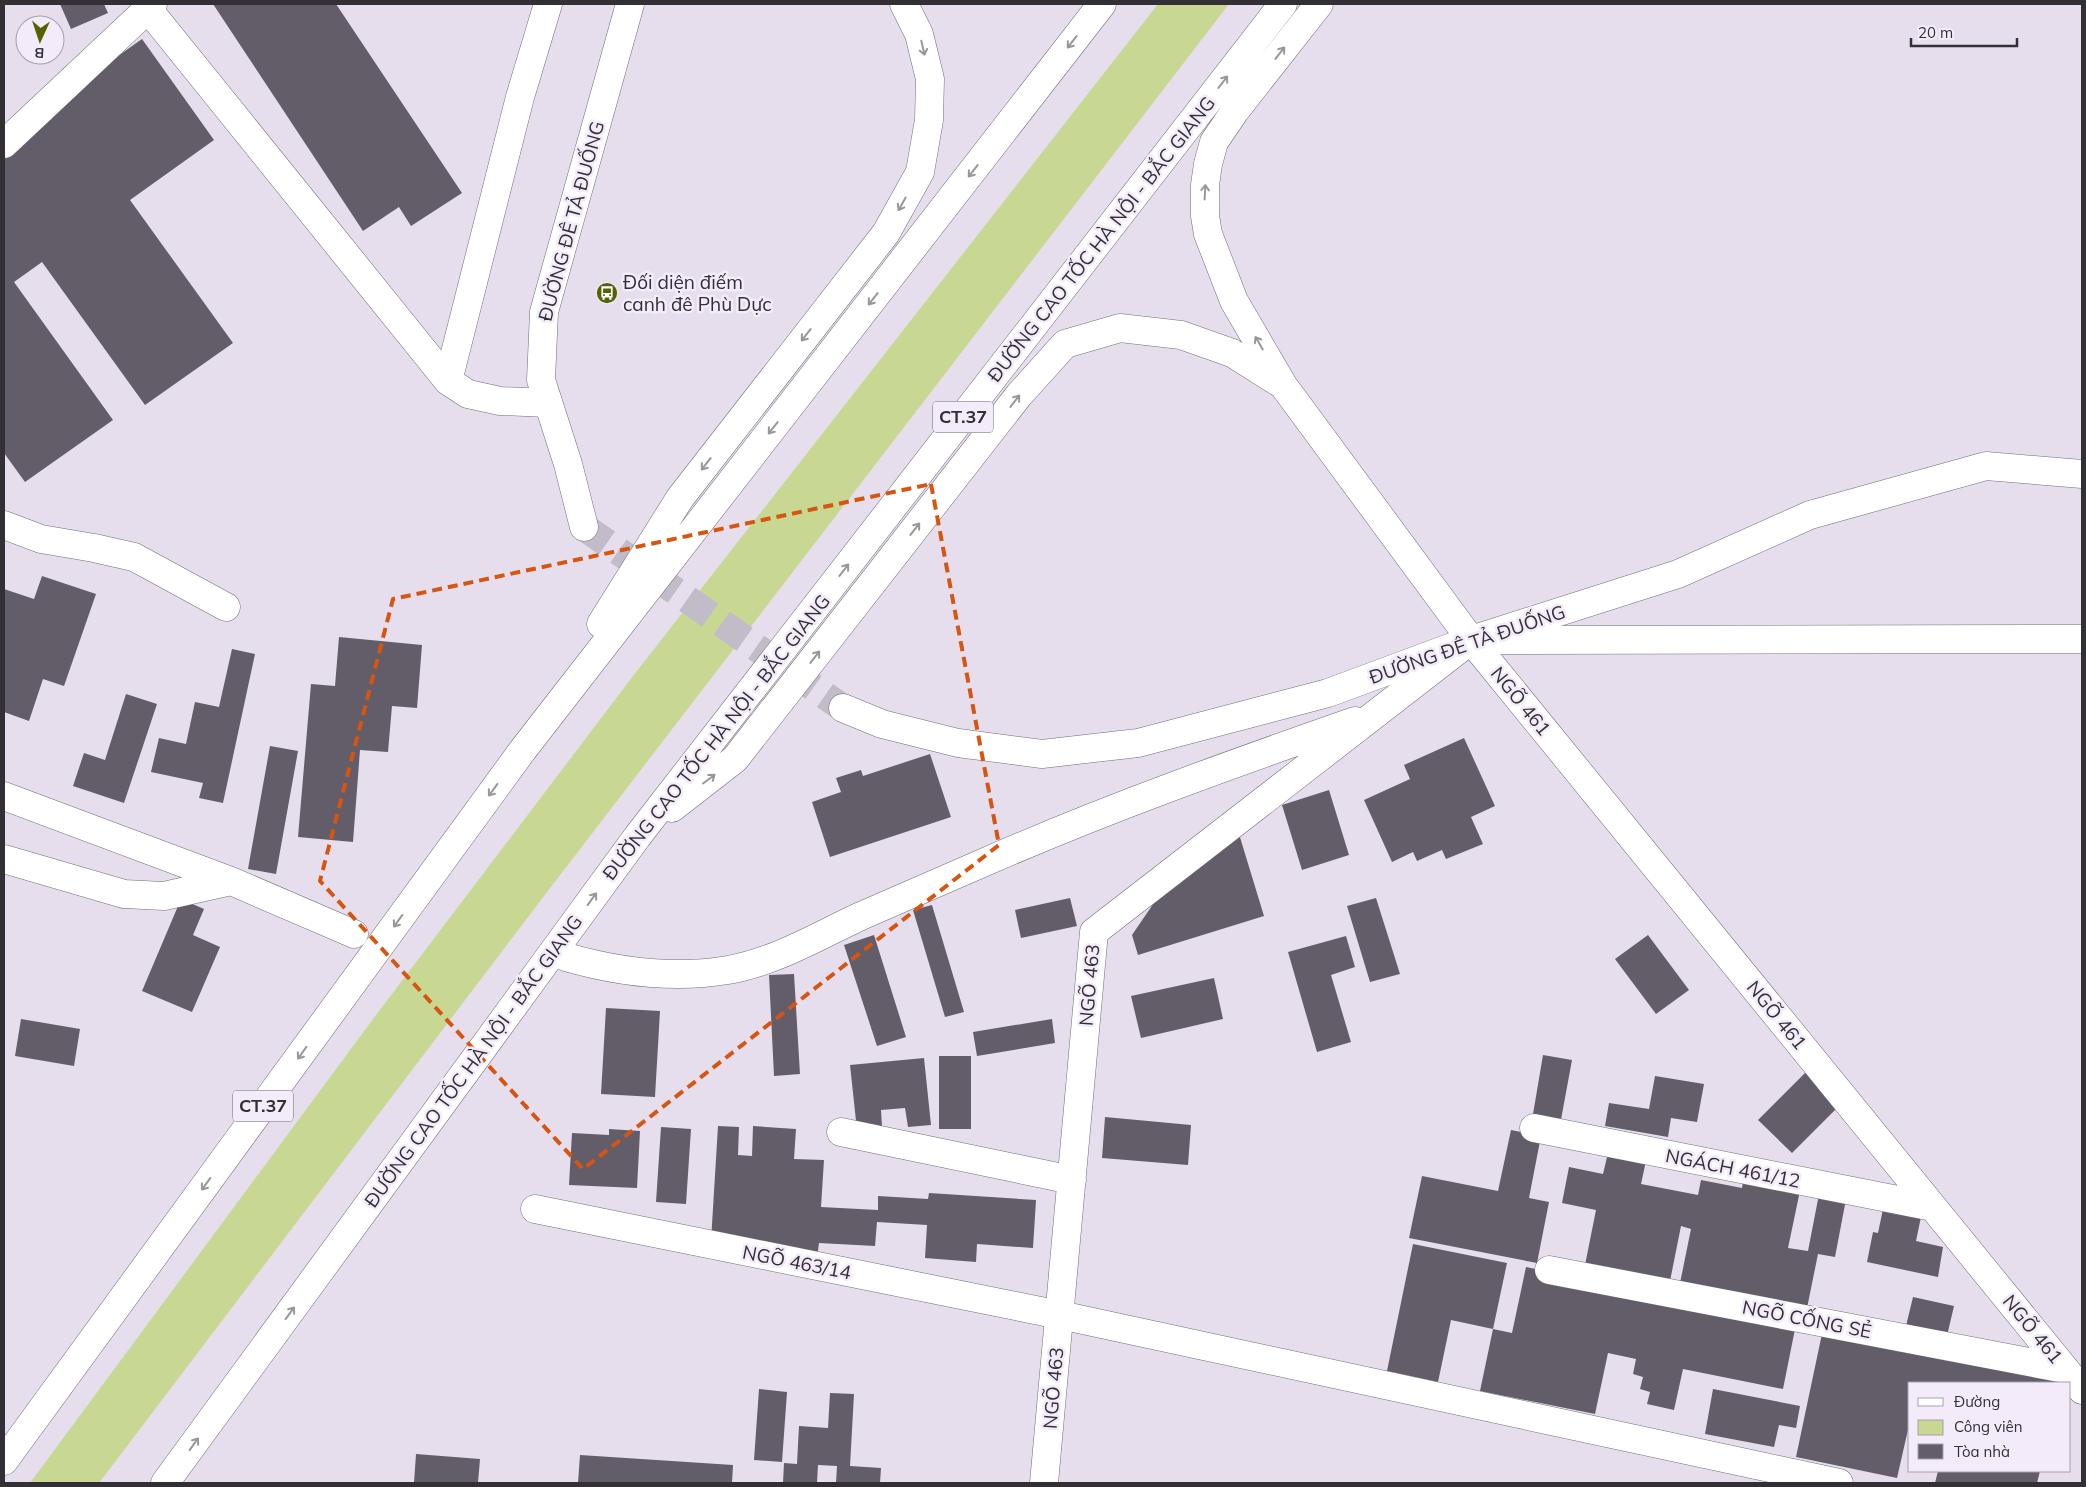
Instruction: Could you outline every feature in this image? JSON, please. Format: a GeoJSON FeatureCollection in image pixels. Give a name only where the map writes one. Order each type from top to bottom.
{"type":"FeatureCollection","features":[{"type":"Feature","properties":{"kind":"main road"},"geometry":{"type":"LineString","coordinates":[[448,381],[520,97],[548,4]]}},
{"type":"Feature","properties":{"kind":"main road","name":"ĐƯỜNG ĐÊ TẢ ĐUỐNG"},"geometry":{"type":"LineString","coordinates":[[584,527],[568,464],[540,380],[544,312],[630,4]]}},
{"type":"Feature","properties":{"kind":"main road"},"geometry":{"type":"LineString","coordinates":[[522,751],[680,498],[886,233],[920,172],[929,120],[930,79],[919,34],[904,4]]}},
{"type":"Feature","properties":{"kind":"main road","name":"CT.37"},"geometry":{"type":"LineString","coordinates":[[4,1461],[522,751],[1102,4]]}},
{"type":"Feature","properties":{"kind":"main road","name":"ĐƯỜNG CAO TỐC HÀ NỘI - BẮC GIANG"},"geometry":{"type":"LineString","coordinates":[[165,1483],[642,830],[1284,4]]}},
{"type":"Feature","properties":{"kind":"main road","name":"NGÕ 461"},"geometry":{"type":"LineString","coordinates":[[1319,4],[1235,111],[1214,142],[1208,164],[1205,216],[1208,234],[1234,301],[1283,385],[1471,640],[2082,1390]]}},
{"type":"Feature","properties":{"kind":"main road"},"geometry":{"type":"LineString","coordinates":[[4,144],[150,6],[448,381],[468,394],[500,401],[548,403]]}},
{"type":"Feature","properties":{"kind":"main road"},"geometry":{"type":"LineString","coordinates":[[642,830],[735,759],[1019,395],[1065,344],[1120,328],[1181,334],[1232,353],[1283,385]]}},
{"type":"Feature","properties":{"kind":"main road","name":"ĐƯỜNG ĐÊ TẢ ĐUỐNG"},"geometry":{"type":"LineString","coordinates":[[843,708],[882,724],[958,743],[1042,754],[1138,743],[1328,693],[1471,640],[1678,574],[1810,516],[1986,466],[2082,474]]}},
{"type":"Feature","properties":{"kind":"main road"},"geometry":{"type":"LineString","coordinates":[[4,525],[41,539],[134,557],[226,607]]}},
{"type":"Feature","properties":{"kind":"main road"},"geometry":{"type":"LineString","coordinates":[[1471,640],[2082,639]]}},
{"type":"Feature","properties":{"kind":"main road","name":"NGÕ 463"},"geometry":{"type":"LineString","coordinates":[[1044,1483],[1094,932],[1471,640]]}},
{"type":"Feature","properties":{"kind":"main road"},"geometry":{"type":"LineString","coordinates":[[566,957],[601,967],[648,973],[696,973],[730,969],[786,952],[862,916],[1031,842],[1180,782],[1377,713]]}},
{"type":"Feature","properties":{"kind":"main road"},"geometry":{"type":"LineString","coordinates":[[4,796],[231,881],[354,934]]}},
{"type":"Feature","properties":{"kind":"main road"},"geometry":{"type":"LineString","coordinates":[[4,859],[124,894],[164,896],[231,881]]}},
{"type":"Feature","properties":{"kind":"main road","name":"NGÁCH 461/12"},"geometry":{"type":"LineString","coordinates":[[1534,1128],[1933,1207]]}},
{"type":"Feature","properties":{"kind":"main road"},"geometry":{"type":"LineString","coordinates":[[841,1132],[1072,1180]]}},
{"type":"Feature","properties":{"kind":"main road","name":"NGÕ 463/14"},"geometry":{"type":"LineString","coordinates":[[535,1209],[1060,1315],[1839,1483]]}},
{"type":"Feature","properties":{"kind":"main road","name":"NGÕ CỐNG SẺ"},"geometry":{"type":"LineString","coordinates":[[1549,1270],[2065,1369]]}},
{"type":"Feature","properties":{"kind":"highlighted area"},"geometry":{"type":"Polygon","coordinates":[[[931,484],[999,845],[583,1169],[320,881],[393,599],[931,484]]]}},
{"type":"Feature","properties":{"kind":"green space"},"geometry":{"type":"Polygon","coordinates":[[[1158,4],[1229,4],[544,896],[99,1483],[30,1483],[376,1015],[633,676],[1158,4]]]}},
{"type":"Feature","properties":{"kind":"building"},"geometry":{"type":"Polygon","coordinates":[[[60,4],[104,4],[108,13],[71,29],[60,4]]]}},
{"type":"Feature","properties":{"kind":"building"},"geometry":{"type":"Polygon","coordinates":[[[213,4],[336,4],[462,193],[411,226],[399,207],[363,231],[213,4]]]}},
{"type":"Feature","properties":{"kind":"building"},"geometry":{"type":"Polygon","coordinates":[[[142,39],[214,140],[130,200],[233,343],[145,405],[42,262],[14,282],[113,420],[25,482],[4,453],[4,148],[53,102],[142,39]]]}},
{"type":"Feature","properties":{"kind":"building"},"geometry":{"type":"Polygon","coordinates":[[[42,576],[96,594],[64,686],[43,679],[29,721],[4,712],[4,589],[34,599],[42,576]]]}},
{"type":"Feature","properties":{"kind":"building"},"geometry":{"type":"Polygon","coordinates":[[[339,637],[422,645],[417,708],[392,706],[388,752],[360,750],[353,842],[298,837],[311,684],[335,686],[339,637]]]}},
{"type":"Feature","properties":{"kind":"building"},"geometry":{"type":"Polygon","coordinates":[[[232,649],[255,654],[223,803],[199,798],[203,783],[151,772],[159,738],[186,744],[195,702],[219,707],[232,649]]]}},
{"type":"Feature","properties":{"kind":"building"},"geometry":{"type":"Polygon","coordinates":[[[126,694],[157,704],[124,803],[73,786],[84,753],[105,760],[126,694]]]}},
{"type":"Feature","properties":{"kind":"building"},"geometry":{"type":"Polygon","coordinates":[[[1464,738],[1495,806],[1471,817],[1483,844],[1446,859],[1442,850],[1417,861],[1413,852],[1392,862],[1364,800],[1410,779],[1404,765],[1464,738]]]}},
{"type":"Feature","properties":{"kind":"building"},"geometry":{"type":"Polygon","coordinates":[[[270,746],[298,751],[276,874],[248,869],[270,746]]]}},
{"type":"Feature","properties":{"kind":"building"},"geometry":{"type":"Polygon","coordinates":[[[930,754],[951,817],[830,857],[812,802],[841,792],[836,778],[861,770],[863,776],[930,754]]]}},
{"type":"Feature","properties":{"kind":"building"},"geometry":{"type":"Polygon","coordinates":[[[1329,790],[1349,855],[1302,870],[1282,805],[1329,790]]]}},
{"type":"Feature","properties":{"kind":"building"},"geometry":{"type":"Polygon","coordinates":[[[1239,834],[1264,916],[1138,955],[1132,935],[1160,894],[1239,834]]]}},
{"type":"Feature","properties":{"kind":"building"},"geometry":{"type":"Polygon","coordinates":[[[1070,898],[1077,926],[1021,938],[1015,910],[1070,898]]]}},
{"type":"Feature","properties":{"kind":"building"},"geometry":{"type":"Polygon","coordinates":[[[1376,898],[1400,974],[1370,982],[1347,906],[1376,898]]]}},
{"type":"Feature","properties":{"kind":"building"},"geometry":{"type":"Polygon","coordinates":[[[181,899],[204,909],[193,935],[220,947],[192,1012],[142,991],[181,899]]]}},
{"type":"Feature","properties":{"kind":"building"},"geometry":{"type":"Polygon","coordinates":[[[932,905],[964,1012],[945,1017],[913,910],[932,905]]]}},
{"type":"Feature","properties":{"kind":"building"},"geometry":{"type":"Polygon","coordinates":[[[874,935],[906,1037],[877,1046],[844,945],[874,935]]]}},
{"type":"Feature","properties":{"kind":"building"},"geometry":{"type":"Polygon","coordinates":[[[1648,935],[1689,990],[1656,1014],[1615,959],[1648,935]]]}},
{"type":"Feature","properties":{"kind":"building"},"geometry":{"type":"Polygon","coordinates":[[[1346,936],[1355,967],[1331,975],[1351,1042],[1317,1052],[1288,952],[1346,936]]]}},
{"type":"Feature","properties":{"kind":"building"},"geometry":{"type":"Polygon","coordinates":[[[794,974],[800,1074],[774,1076],[769,975],[794,974]]]}},
{"type":"Feature","properties":{"kind":"building"},"geometry":{"type":"Polygon","coordinates":[[[1214,978],[1223,1019],[1141,1038],[1131,996],[1214,978]]]}},
{"type":"Feature","properties":{"kind":"building"},"geometry":{"type":"Polygon","coordinates":[[[606,1008],[660,1011],[655,1097],[601,1094],[606,1008]]]}},
{"type":"Feature","properties":{"kind":"building"},"geometry":{"type":"Polygon","coordinates":[[[21,1019],[80,1029],[74,1066],[15,1056],[21,1019]]]}},
{"type":"Feature","properties":{"kind":"building"},"geometry":{"type":"Polygon","coordinates":[[[1052,1019],[1055,1043],[977,1056],[973,1032],[1052,1019]]]}},
{"type":"Feature","properties":{"kind":"building"},"geometry":{"type":"Polygon","coordinates":[[[1543,1055],[1572,1060],[1560,1125],[1532,1120],[1543,1055]]]}},
{"type":"Feature","properties":{"kind":"building"},"geometry":{"type":"Polygon","coordinates":[[[939,1056],[971,1056],[971,1129],[939,1129],[939,1056]]]}},
{"type":"Feature","properties":{"kind":"building"},"geometry":{"type":"Polygon","coordinates":[[[924,1058],[931,1125],[908,1127],[905,1108],[881,1110],[882,1127],[857,1130],[850,1065],[924,1058]]]}},
{"type":"Feature","properties":{"kind":"building"},"geometry":{"type":"Polygon","coordinates":[[[1806,1072],[1839,1106],[1792,1153],[1758,1120],[1806,1072]]]}},
{"type":"Feature","properties":{"kind":"building"},"geometry":{"type":"Polygon","coordinates":[[[1655,1076],[1704,1084],[1697,1122],[1671,1118],[1668,1137],[1605,1126],[1609,1103],[1649,1109],[1655,1076]]]}},
{"type":"Feature","properties":{"kind":"building"},"geometry":{"type":"Polygon","coordinates":[[[1105,1117],[1191,1125],[1188,1165],[1102,1158],[1105,1117]]]}},
{"type":"Feature","properties":{"kind":"building"},"geometry":{"type":"Polygon","coordinates":[[[718,1126],[739,1127],[738,1155],[752,1156],[753,1126],[796,1129],[794,1159],[824,1160],[821,1207],[878,1210],[878,1196],[928,1199],[929,1193],[1036,1200],[1033,1248],[977,1244],[976,1262],[925,1258],[927,1225],[877,1222],[875,1246],[819,1243],[817,1258],[711,1241],[718,1126]]]}},
{"type":"Feature","properties":{"kind":"building"},"geometry":{"type":"Polygon","coordinates":[[[661,1127],[691,1129],[686,1204],[656,1202],[661,1127]]]}},
{"type":"Feature","properties":{"kind":"building"},"geometry":{"type":"Polygon","coordinates":[[[609,1129],[640,1131],[637,1188],[569,1185],[572,1133],[609,1135],[609,1129]]]}},
{"type":"Feature","properties":{"kind":"building"},"geometry":{"type":"Polygon","coordinates":[[[1511,1130],[1541,1136],[1529,1198],[1549,1202],[1537,1263],[1409,1238],[1422,1176],[1498,1191],[1511,1130]]]}},
{"type":"Feature","properties":{"kind":"building"},"geometry":{"type":"Polygon","coordinates":[[[1608,1153],[1646,1161],[1641,1184],[1698,1195],[1701,1180],[1742,1188],[1744,1175],[1801,1186],[1788,1248],[1808,1251],[1820,1189],[1847,1194],[1835,1257],[1818,1254],[1806,1313],[1679,1288],[1691,1229],[1681,1226],[1669,1286],[1584,1270],[1596,1210],[1562,1203],[1569,1167],[1603,1174],[1608,1153]]]}},
{"type":"Feature","properties":{"kind":"building"},"geometry":{"type":"Polygon","coordinates":[[[1883,1209],[1921,1217],[1916,1241],[1943,1247],[1938,1277],[1867,1262],[1873,1232],[1878,1233],[1883,1209]]]}},
{"type":"Feature","properties":{"kind":"building"},"geometry":{"type":"Polygon","coordinates":[[[1413,1244],[1507,1263],[1493,1329],[1451,1320],[1438,1382],[1387,1371],[1413,1244]]]}},
{"type":"Feature","properties":{"kind":"building"},"geometry":{"type":"Polygon","coordinates":[[[1526,1267],[1796,1324],[1783,1389],[1683,1369],[1674,1410],[1647,1404],[1650,1392],[1640,1389],[1643,1377],[1633,1374],[1636,1359],[1608,1353],[1595,1414],[1480,1391],[1493,1329],[1512,1333],[1526,1267]]]}},
{"type":"Feature","properties":{"kind":"building"},"geometry":{"type":"Polygon","coordinates":[[[1913,1297],[1954,1306],[1946,1340],[1905,1330],[1913,1297]]]}},
{"type":"Feature","properties":{"kind":"building"},"geometry":{"type":"Polygon","coordinates":[[[1823,1329],[2059,1378],[2058,1382],[1908,1382],[1908,1430],[1897,1478],[1796,1457],[1823,1329]]]}},
{"type":"Feature","properties":{"kind":"building"},"geometry":{"type":"Polygon","coordinates":[[[759,1389],[787,1392],[782,1462],[754,1460],[759,1389]]]}},
{"type":"Feature","properties":{"kind":"building"},"geometry":{"type":"Polygon","coordinates":[[[1713,1389],[1800,1406],[1796,1428],[1779,1425],[1774,1447],[1705,1434],[1713,1389]]]}},
{"type":"Feature","properties":{"kind":"building"},"geometry":{"type":"Polygon","coordinates":[[[830,1393],[854,1394],[850,1466],[881,1468],[880,1483],[836,1483],[837,1466],[818,1465],[817,1483],[783,1483],[784,1463],[797,1464],[799,1426],[828,1428],[830,1393]]]}},
{"type":"Feature","properties":{"kind":"building"},"geometry":{"type":"Polygon","coordinates":[[[416,1454],[480,1459],[478,1483],[414,1483],[416,1454]]]}},
{"type":"Feature","properties":{"kind":"building"},"geometry":{"type":"Polygon","coordinates":[[[580,1455],[733,1465],[732,1483],[578,1483],[580,1455]]]}},
{"type":"Feature","properties":{"kind":"building"},"geometry":{"type":"Polygon","coordinates":[[[1938,1472],[2040,1472],[2037,1483],[1935,1483],[1938,1472]]]}},
{"type":"Feature","properties":{"kind":"tunnel"},"geometry":{"type":"LineString","coordinates":[[584,527],[843,708]]}},
{"type":"Feature","properties":{"kind":"place","name":"Đối diện điếm canh đê Phù Dực"},"geometry":{"type":"Point","coordinates":[607,293]}}]}
